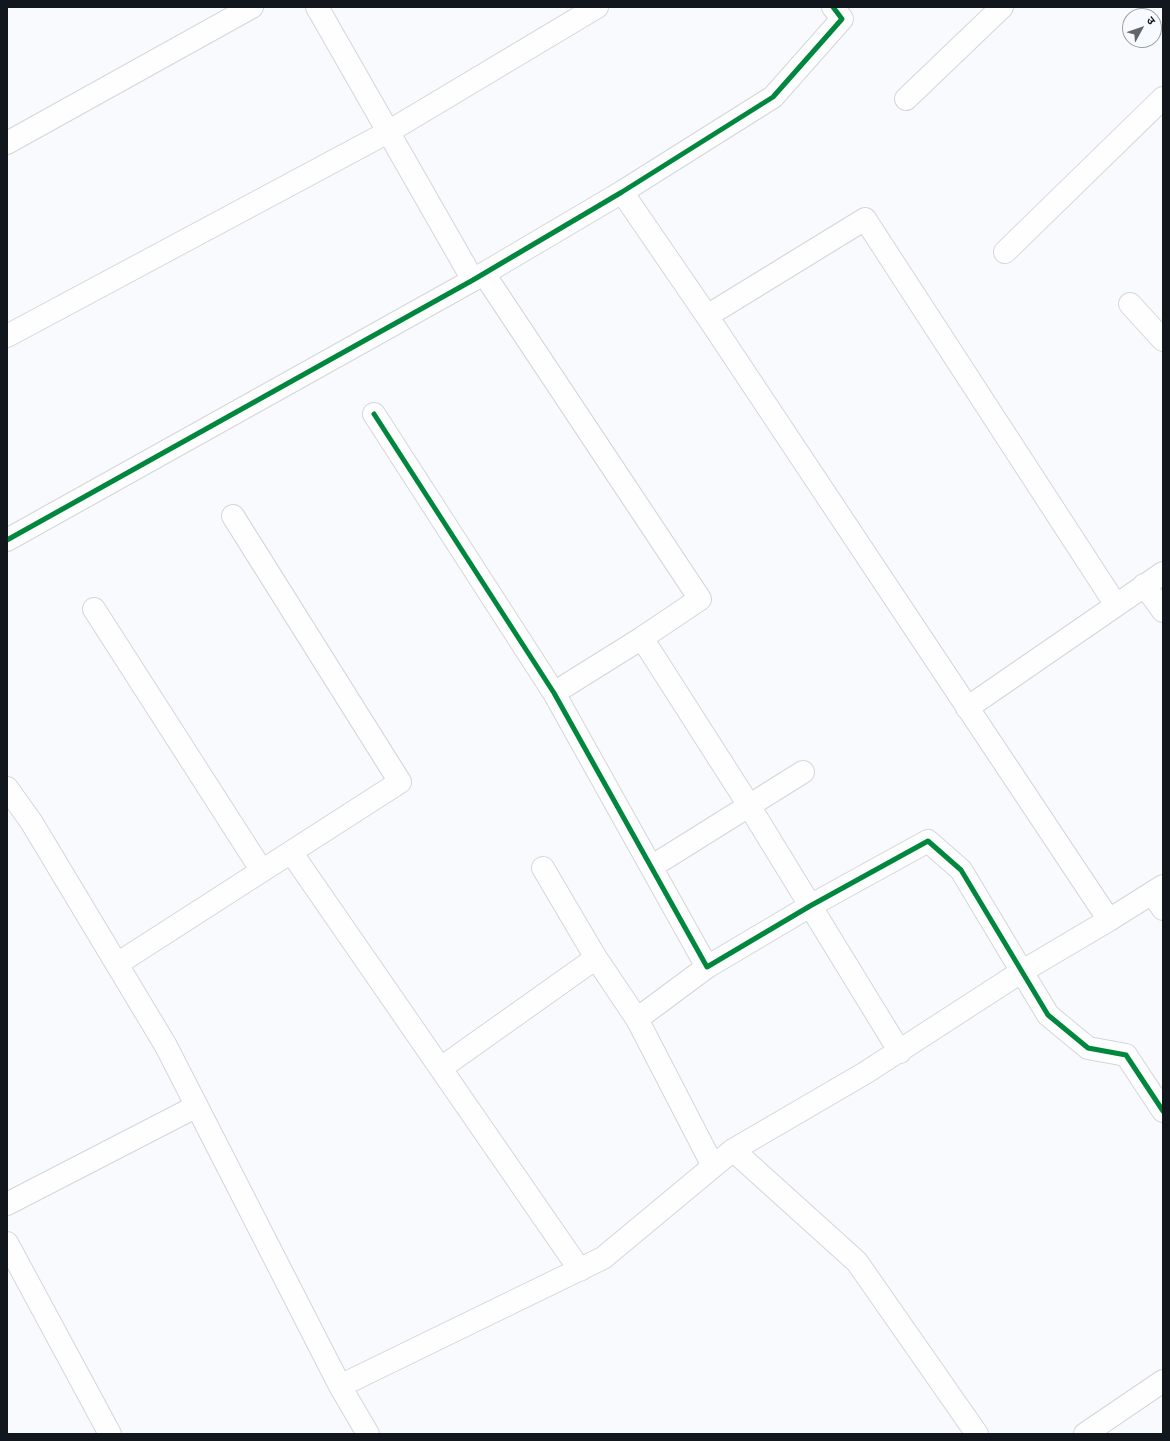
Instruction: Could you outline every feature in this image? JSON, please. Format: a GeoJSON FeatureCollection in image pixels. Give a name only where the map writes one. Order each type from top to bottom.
{"type":"FeatureCollection","features":[{"type":"Feature","properties":{"kind":"street"},"geometry":{"type":"LineString","coordinates":[[7,143],[252,7]]}},
{"type":"Feature","properties":{"kind":"street"},"geometry":{"type":"LineString","coordinates":[[317,7],[388,132],[479,277],[700,599],[642,638],[554,693]]}},
{"type":"Feature","properties":{"kind":"street"},"geometry":{"type":"LineString","coordinates":[[7,336],[388,132],[597,7]]}},
{"type":"Feature","properties":{"kind":"street"},"geometry":{"type":"LineString","coordinates":[[7,540],[479,277],[622,192],[773,97],[842,19],[833,7]]}},
{"type":"Feature","properties":{"kind":"street"},"geometry":{"type":"LineString","coordinates":[[906,99],[1002,7]]}},
{"type":"Feature","properties":{"kind":"street"},"geometry":{"type":"LineString","coordinates":[[1005,252],[1163,98]]}},
{"type":"Feature","properties":{"kind":"street"},"geometry":{"type":"LineString","coordinates":[[622,192],[707,316],[1109,920]]}},
{"type":"Feature","properties":{"kind":"street"},"geometry":{"type":"LineString","coordinates":[[707,316],[865,219],[1116,605]]}},
{"type":"Feature","properties":{"kind":"street"},"geometry":{"type":"LineString","coordinates":[[1130,304],[1163,340]]}},
{"type":"Feature","properties":{"kind":"street"},"geometry":{"type":"LineString","coordinates":[[374,414],[554,693],[707,967]]}},
{"type":"Feature","properties":{"kind":"street"},"geometry":{"type":"LineString","coordinates":[[117,964],[400,782],[233,516]]}},
{"type":"Feature","properties":{"kind":"street"},"geometry":{"type":"LineString","coordinates":[[967,708],[1163,573]]}},
{"type":"Feature","properties":{"kind":"street"},"geometry":{"type":"LineString","coordinates":[[1144,585],[1163,611]]}},
{"type":"Feature","properties":{"kind":"street"},"geometry":{"type":"LineString","coordinates":[[94,609],[262,871]]}},
{"type":"Feature","properties":{"kind":"street"},"geometry":{"type":"LineString","coordinates":[[642,638],[749,807],[900,1052]]}},
{"type":"Feature","properties":{"kind":"street"},"geometry":{"type":"LineString","coordinates":[[651,867],[803,772]]}},
{"type":"Feature","properties":{"kind":"street"},"geometry":{"type":"LineString","coordinates":[[7,788],[32,823],[166,1046],[340,1386],[368,1434]]}},
{"type":"Feature","properties":{"kind":"street"},"geometry":{"type":"LineString","coordinates":[[637,1019],[707,967],[810,906],[928,840],[961,870],[1048,1015],[1088,1048],[1126,1055],[1163,1111]]}},
{"type":"Feature","properties":{"kind":"street"},"geometry":{"type":"LineString","coordinates":[[291,852],[580,1270]]}},
{"type":"Feature","properties":{"kind":"street"},"geometry":{"type":"LineString","coordinates":[[543,868],[596,958],[637,1019],[714,1166]]}},
{"type":"Feature","properties":{"kind":"street"},"geometry":{"type":"LineString","coordinates":[[340,1386],[603,1258],[733,1150],[900,1052],[1021,972],[1109,920],[1159,896]]}},
{"type":"Feature","properties":{"kind":"street"},"geometry":{"type":"LineString","coordinates":[[441,1068],[596,958]]}},
{"type":"Feature","properties":{"kind":"street"},"geometry":{"type":"LineString","coordinates":[[7,1204],[197,1106]]}},
{"type":"Feature","properties":{"kind":"street"},"geometry":{"type":"LineString","coordinates":[[733,1150],[857,1262],[978,1434]]}},
{"type":"Feature","properties":{"kind":"street"},"geometry":{"type":"LineString","coordinates":[[7,1244],[110,1434]]}},
{"type":"Feature","properties":{"kind":"street"},"geometry":{"type":"LineString","coordinates":[[1085,1434],[1163,1381]]}},
{"type":"Feature","properties":{"kind":"cycle path"},"geometry":{"type":"LineString","coordinates":[[7,540],[473,280],[622,192],[773,97],[842,19],[833,7]]}},
{"type":"Feature","properties":{"kind":"cycle path"},"geometry":{"type":"LineString","coordinates":[[374,414],[554,693],[707,967],[810,906],[928,841],[961,870],[1048,1015],[1088,1048],[1126,1055],[1163,1111]]}}]}
